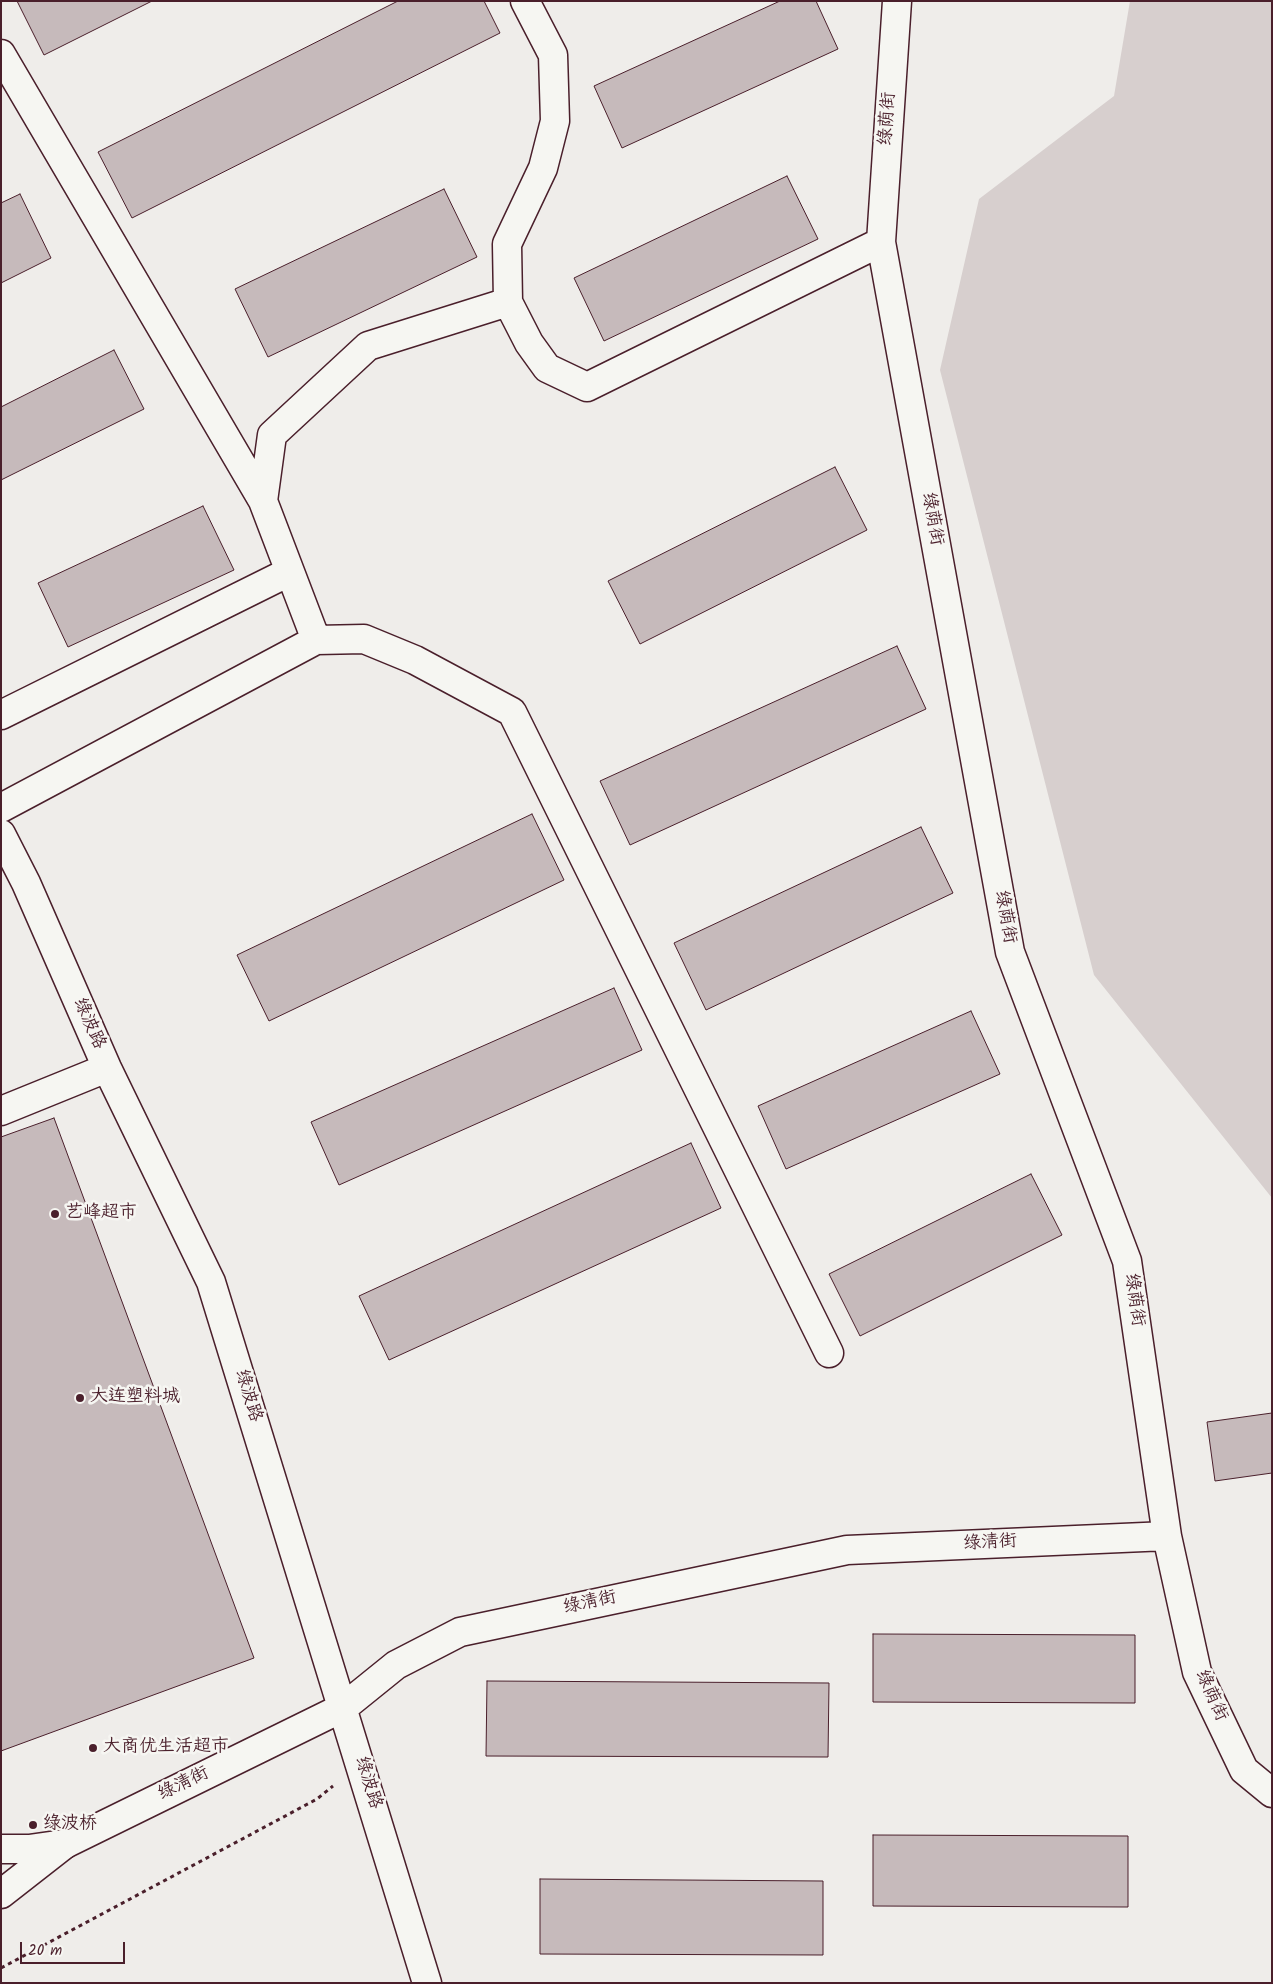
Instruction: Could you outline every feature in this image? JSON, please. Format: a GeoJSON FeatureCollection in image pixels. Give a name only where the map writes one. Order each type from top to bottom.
{"type":"FeatureCollection","features":[{"type":"Feature","properties":{"kind":"main road"},"geometry":{"type":"LineString","coordinates":[[525,1],[553,55],[555,121],[543,168],[507,244],[508,302],[529,343],[547,368],[587,387],[881,242]]}},
{"type":"Feature","properties":{"kind":"main road","name":"绿荫街"},"geometry":{"type":"LineString","coordinates":[[897,1],[881,242],[1010,952],[1127,1261],[1167,1536],[1197,1672],[1244,1770],[1272,1794]]}},
{"type":"Feature","properties":{"kind":"main road"},"geometry":{"type":"LineString","coordinates":[[1,54],[263,501],[316,640]]}},
{"type":"Feature","properties":{"kind":"main road"},"geometry":{"type":"LineString","coordinates":[[263,501],[272,435],[368,346],[508,302]]}},
{"type":"Feature","properties":{"kind":"main road"},"geometry":{"type":"LineString","coordinates":[[1,715],[289,572]]}},
{"type":"Feature","properties":{"kind":"main road"},"geometry":{"type":"LineString","coordinates":[[1,808],[316,640],[364,639],[424,665],[512,712],[829,1352]]}},
{"type":"Feature","properties":{"kind":"main road","name":"绿波路"},"geometry":{"type":"LineString","coordinates":[[1,834],[26,883],[107,1068],[211,1282],[344,1707],[427,1983]]}},
{"type":"Feature","properties":{"kind":"main road"},"geometry":{"type":"LineString","coordinates":[[1,1111],[107,1068]]}},
{"type":"Feature","properties":{"kind":"main road","name":"绿清街"},"geometry":{"type":"LineString","coordinates":[[65,1844],[344,1707],[396,1665],[460,1632],[847,1550],[1167,1536]]}},
{"type":"Feature","properties":{"kind":"main road"},"geometry":{"type":"LineString","coordinates":[[1,1849],[29,1849],[65,1844]]}},
{"type":"Feature","properties":{"kind":"main road"},"geometry":{"type":"LineString","coordinates":[[1,1894],[65,1844]]}},
{"type":"Feature","properties":{"kind":"path"},"geometry":{"type":"LineString","coordinates":[[1,1968],[317,1799],[361,1764]]}},
{"type":"Feature","properties":{"kind":"shaded area"},"geometry":{"type":"Polygon","coordinates":[[[1130,1],[1272,1],[1272,1198],[1094,975],[940,370],[979,199],[1114,96],[1130,1]]]}},
{"type":"Feature","properties":{"kind":"building"},"geometry":{"type":"Polygon","coordinates":[[[17,1],[152,1],[44,55],[17,1]]]}},
{"type":"Feature","properties":{"kind":"building"},"geometry":{"type":"Polygon","coordinates":[[[398,1],[484,1],[500,33],[132,218],[98,152],[398,1]]]}},
{"type":"Feature","properties":{"kind":"building"},"geometry":{"type":"Polygon","coordinates":[[[780,1],[816,1],[838,49],[622,148],[594,86],[780,1]]]}},
{"type":"Feature","properties":{"kind":"building"},"geometry":{"type":"Polygon","coordinates":[[[787,176],[818,239],[604,341],[574,278],[787,176]]]}},
{"type":"Feature","properties":{"kind":"building"},"geometry":{"type":"Polygon","coordinates":[[[444,189],[477,257],[268,357],[235,289],[444,189]]]}},
{"type":"Feature","properties":{"kind":"building"},"geometry":{"type":"Polygon","coordinates":[[[20,194],[51,258],[1,283],[1,203],[20,194]]]}},
{"type":"Feature","properties":{"kind":"building"},"geometry":{"type":"Polygon","coordinates":[[[114,350],[144,409],[1,480],[1,407],[114,350]]]}},
{"type":"Feature","properties":{"kind":"building"},"geometry":{"type":"Polygon","coordinates":[[[835,467],[867,530],[640,644],[608,581],[835,467]]]}},
{"type":"Feature","properties":{"kind":"building"},"geometry":{"type":"Polygon","coordinates":[[[203,506],[234,570],[68,647],[38,583],[203,506]]]}},
{"type":"Feature","properties":{"kind":"building"},"geometry":{"type":"Polygon","coordinates":[[[897,646],[926,709],[630,845],[600,781],[897,646]]]}},
{"type":"Feature","properties":{"kind":"building"},"geometry":{"type":"Polygon","coordinates":[[[532,814],[564,880],[269,1021],[237,955],[532,814]]]}},
{"type":"Feature","properties":{"kind":"building"},"geometry":{"type":"Polygon","coordinates":[[[921,827],[953,893],[706,1010],[674,943],[921,827]]]}},
{"type":"Feature","properties":{"kind":"building"},"geometry":{"type":"Polygon","coordinates":[[[614,988],[642,1050],[339,1185],[311,1122],[614,988]]]}},
{"type":"Feature","properties":{"kind":"building"},"geometry":{"type":"Polygon","coordinates":[[[971,1011],[1000,1074],[786,1169],[758,1106],[971,1011]]]}},
{"type":"Feature","properties":{"kind":"building","name":"大连塑料城"},"geometry":{"type":"Polygon","coordinates":[[[54,1118],[254,1658],[1,1751],[1,1137],[54,1118]]]}},
{"type":"Feature","properties":{"kind":"building"},"geometry":{"type":"Polygon","coordinates":[[[691,1143],[721,1208],[389,1360],[359,1296],[691,1143]]]}},
{"type":"Feature","properties":{"kind":"building"},"geometry":{"type":"Polygon","coordinates":[[[1031,1174],[1062,1235],[860,1336],[829,1274],[1031,1174]]]}},
{"type":"Feature","properties":{"kind":"building"},"geometry":{"type":"Polygon","coordinates":[[[1272,1413],[1272,1473],[1215,1481],[1207,1422],[1272,1413]]]}},
{"type":"Feature","properties":{"kind":"building"},"geometry":{"type":"Polygon","coordinates":[[[873,1634],[1135,1635],[1135,1703],[873,1702],[873,1634]]]}},
{"type":"Feature","properties":{"kind":"building"},"geometry":{"type":"Polygon","coordinates":[[[487,1681],[829,1683],[828,1757],[486,1756],[487,1681]]]}},
{"type":"Feature","properties":{"kind":"building"},"geometry":{"type":"Polygon","coordinates":[[[873,1835],[1128,1836],[1128,1907],[873,1906],[873,1835]]]}},
{"type":"Feature","properties":{"kind":"building"},"geometry":{"type":"Polygon","coordinates":[[[540,1879],[823,1881],[823,1955],[540,1954],[540,1879]]]}},
{"type":"Feature","properties":{"kind":"place","name":"艺峰超市"},"geometry":{"type":"Point","coordinates":[55,1214]}},
{"type":"Feature","properties":{"kind":"place","name":"大连塑料城"},"geometry":{"type":"Point","coordinates":[80,1398]}},
{"type":"Feature","properties":{"kind":"place","name":"大商优生活超市"},"geometry":{"type":"Point","coordinates":[93,1748]}},
{"type":"Feature","properties":{"kind":"place","name":"绿波桥"},"geometry":{"type":"Point","coordinates":[33,1825]}}]}
